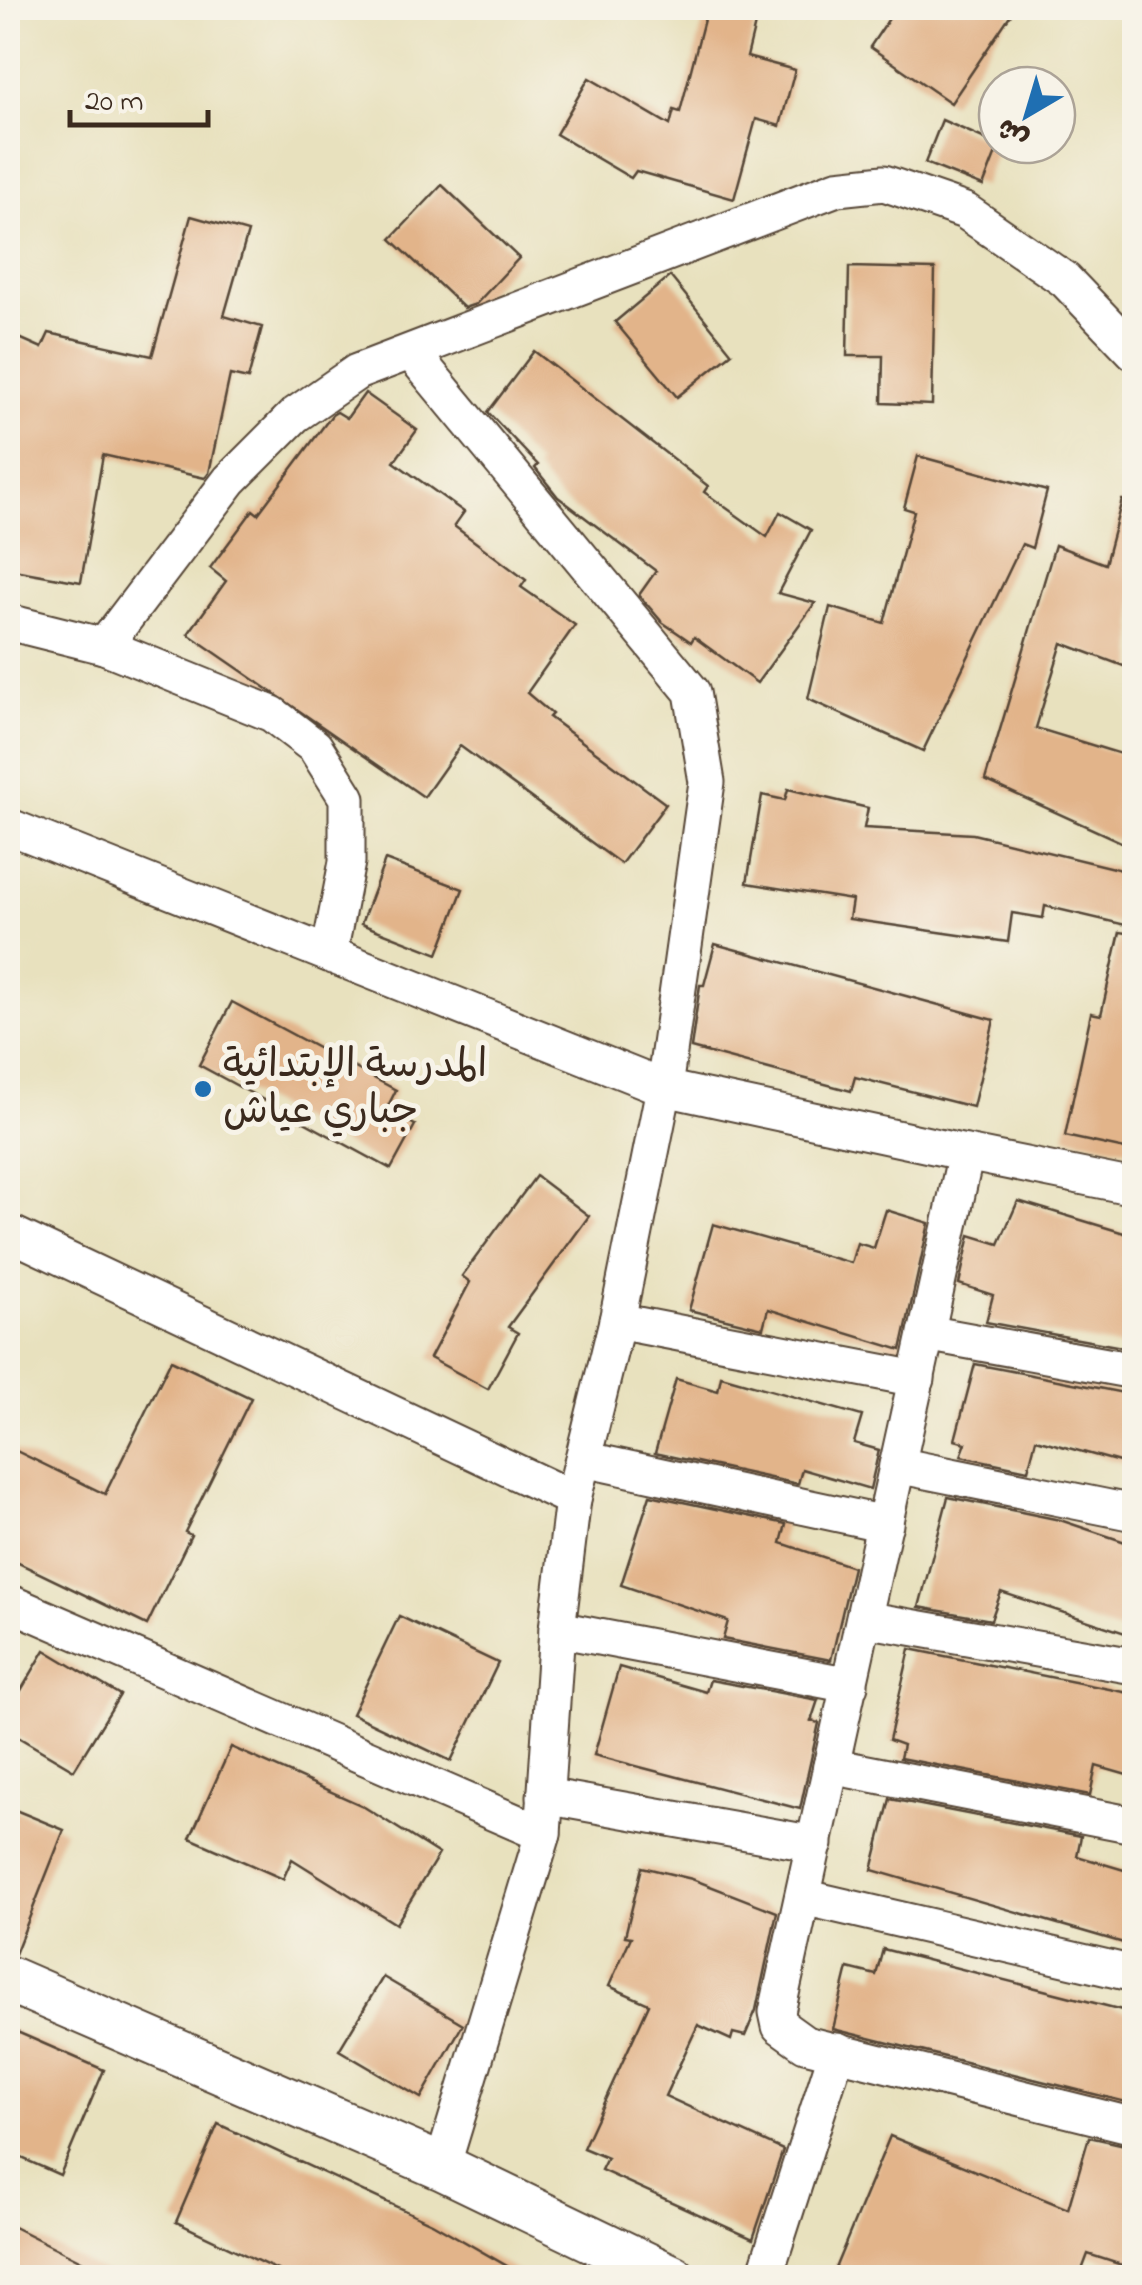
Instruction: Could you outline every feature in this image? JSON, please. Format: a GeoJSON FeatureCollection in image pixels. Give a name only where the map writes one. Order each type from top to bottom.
{"type":"FeatureCollection","features":[{"type":"Feature","properties":{"kind":"street"},"geometry":{"type":"LineString","coordinates":[[104,646],[230,480],[295,416],[357,372],[838,188],[884,182],[965,211],[1065,280],[1134,352]]}},
{"type":"Feature","properties":{"kind":"street"},"geometry":{"type":"LineString","coordinates":[[412,353],[692,692],[706,782],[664,1088],[617,1321],[573,1500],[557,1629],[542,1834],[442,2166]]}},
{"type":"Feature","properties":{"kind":"street"},"geometry":{"type":"LineString","coordinates":[[8,622],[104,646],[272,714],[315,747],[347,798],[347,862],[330,954]]}},
{"type":"Feature","properties":{"kind":"street"},"geometry":{"type":"LineString","coordinates":[[12,822],[664,1088],[1134,1187]]}},
{"type":"Feature","properties":{"kind":"street"},"geometry":{"type":"LineString","coordinates":[[966,1154],[777,2012],[780,2026],[805,2044],[1134,2126]]}},
{"type":"Feature","properties":{"kind":"street"},"geometry":{"type":"LineString","coordinates":[[8,1232],[573,1500]]}},
{"type":"Feature","properties":{"kind":"street"},"geometry":{"type":"LineString","coordinates":[[617,1321],[916,1379]]}},
{"type":"Feature","properties":{"kind":"street"},"geometry":{"type":"LineString","coordinates":[[926,1334],[1134,1371]]}},
{"type":"Feature","properties":{"kind":"street"},"geometry":{"type":"LineString","coordinates":[[583,1459],[884,1524]]}},
{"type":"Feature","properties":{"kind":"street"},"geometry":{"type":"LineString","coordinates":[[898,1465],[1134,1513]]}},
{"type":"Feature","properties":{"kind":"street"},"geometry":{"type":"LineString","coordinates":[[8,1602],[542,1834]]}},
{"type":"Feature","properties":{"kind":"street"},"geometry":{"type":"LineString","coordinates":[[864,1619],[1134,1666]]}},
{"type":"Feature","properties":{"kind":"street"},"geometry":{"type":"LineString","coordinates":[[557,1629],[850,1684]]}},
{"type":"Feature","properties":{"kind":"street"},"geometry":{"type":"LineString","coordinates":[[831,1766],[1134,1825]]}},
{"type":"Feature","properties":{"kind":"street"},"geometry":{"type":"LineString","coordinates":[[545,1796],[814,1844]]}},
{"type":"Feature","properties":{"kind":"street"},"geometry":{"type":"LineString","coordinates":[[802,1897],[1134,1974]]}},
{"type":"Feature","properties":{"kind":"street"},"geometry":{"type":"LineString","coordinates":[[8,1979],[442,2166],[673,2278]]}},
{"type":"Feature","properties":{"kind":"street"},"geometry":{"type":"LineString","coordinates":[[764,2278],[838,2051]]}},
{"type":"Feature","properties":{"kind":"building"},"geometry":{"type":"Polygon","coordinates":[[[707,8],[759,8],[747,57],[795,70],[780,126],[756,119],[734,199],[636,171],[631,178],[556,134],[589,78],[670,125],[674,110],[680,112],[707,8]]]}},
{"type":"Feature","properties":{"kind":"building"},"geometry":{"type":"Polygon","coordinates":[[[896,8],[1015,8],[951,103],[870,47],[896,8]]]}},
{"type":"Feature","properties":{"kind":"building"},"geometry":{"type":"Polygon","coordinates":[[[942,120],[977,135],[977,165],[991,165],[983,186],[925,163],[942,120]]]}},
{"type":"Feature","properties":{"kind":"building"},"geometry":{"type":"Polygon","coordinates":[[[442,185],[519,258],[476,304],[464,308],[391,239],[442,185]]]}},
{"type":"Feature","properties":{"kind":"building"},"geometry":{"type":"Polygon","coordinates":[[[191,216],[248,232],[224,316],[262,327],[248,379],[230,375],[209,473],[205,478],[103,455],[81,582],[8,569],[8,333],[42,348],[49,333],[152,356],[191,216]]]}},
{"type":"Feature","properties":{"kind":"building"},"geometry":{"type":"Polygon","coordinates":[[[849,267],[935,269],[932,405],[882,403],[883,356],[847,356],[849,267]]]}},
{"type":"Feature","properties":{"kind":"building"},"geometry":{"type":"Polygon","coordinates":[[[670,276],[732,353],[677,397],[615,322],[670,276]]]}},
{"type":"Feature","properties":{"kind":"building"},"geometry":{"type":"Polygon","coordinates":[[[534,351],[708,486],[704,492],[767,537],[780,512],[811,530],[778,593],[815,603],[757,683],[694,637],[691,642],[662,622],[639,595],[656,571],[558,497],[535,468],[538,465],[488,412],[534,351]]]}},
{"type":"Feature","properties":{"kind":"building"},"geometry":{"type":"Polygon","coordinates":[[[365,393],[417,430],[394,462],[464,512],[454,526],[526,580],[521,587],[575,625],[527,693],[552,714],[549,717],[666,804],[621,864],[460,746],[424,797],[188,634],[226,581],[210,568],[253,510],[258,514],[332,415],[337,412],[347,418],[365,393]]]}},
{"type":"Feature","properties":{"kind":"building"},"geometry":{"type":"Polygon","coordinates":[[[918,456],[1047,491],[1032,548],[1022,544],[923,751],[808,699],[830,607],[884,623],[914,511],[904,508],[918,456]]]}},
{"type":"Feature","properties":{"kind":"building"},"geometry":{"type":"Polygon","coordinates":[[[1122,500],[1134,501],[1134,670],[1062,643],[1036,728],[1134,758],[1134,848],[985,780],[1055,545],[1105,564],[1122,500]]]}},
{"type":"Feature","properties":{"kind":"building"},"geometry":{"type":"Polygon","coordinates":[[[788,789],[868,808],[864,828],[973,834],[1134,873],[1134,927],[1045,906],[1043,918],[1012,913],[1008,942],[849,919],[852,900],[747,883],[762,795],[785,800],[788,789]]]}},
{"type":"Feature","properties":{"kind":"building"},"geometry":{"type":"Polygon","coordinates":[[[385,860],[463,889],[438,954],[361,924],[385,860]]]}},
{"type":"Feature","properties":{"kind":"building"},"geometry":{"type":"Polygon","coordinates":[[[1120,932],[1134,934],[1134,1151],[1065,1136],[1091,1013],[1101,1015],[1120,932]]]}},
{"type":"Feature","properties":{"kind":"building"},"geometry":{"type":"Polygon","coordinates":[[[715,944],[994,1020],[973,1107],[855,1077],[851,1091],[691,1048],[700,985],[704,985],[715,944]]]}},
{"type":"Feature","properties":{"kind":"building"},"geometry":{"type":"Polygon","coordinates":[[[232,1002],[396,1090],[386,1110],[415,1125],[391,1169],[199,1065],[232,1002]]]}},
{"type":"Feature","properties":{"kind":"building"},"geometry":{"type":"Polygon","coordinates":[[[536,1176],[589,1216],[508,1327],[518,1333],[488,1389],[430,1358],[470,1282],[462,1276],[536,1176]]]}},
{"type":"Feature","properties":{"kind":"building"},"geometry":{"type":"Polygon","coordinates":[[[1018,1201],[1134,1236],[1134,1305],[1122,1347],[986,1322],[993,1295],[959,1284],[970,1235],[999,1244],[1018,1201]]]}},
{"type":"Feature","properties":{"kind":"building"},"geometry":{"type":"Polygon","coordinates":[[[886,1210],[929,1223],[901,1350],[768,1309],[763,1328],[689,1310],[713,1224],[851,1263],[857,1243],[874,1248],[886,1210]]]}},
{"type":"Feature","properties":{"kind":"building"},"geometry":{"type":"Polygon","coordinates":[[[171,1360],[251,1398],[185,1532],[191,1535],[147,1625],[8,1558],[8,1447],[105,1494],[171,1360]]]}},
{"type":"Feature","properties":{"kind":"building"},"geometry":{"type":"Polygon","coordinates":[[[975,1364],[1134,1395],[1134,1466],[1036,1439],[1028,1470],[961,1456],[966,1443],[955,1440],[975,1364]]]}},
{"type":"Feature","properties":{"kind":"building"},"geometry":{"type":"Polygon","coordinates":[[[721,1376],[862,1416],[854,1443],[879,1450],[870,1489],[802,1469],[798,1484],[655,1453],[676,1379],[718,1391],[721,1376]]]}},
{"type":"Feature","properties":{"kind":"building"},"geometry":{"type":"Polygon","coordinates":[[[650,1495],[786,1524],[781,1543],[853,1567],[831,1660],[723,1639],[728,1621],[621,1585],[650,1495]]]}},
{"type":"Feature","properties":{"kind":"building"},"geometry":{"type":"Polygon","coordinates":[[[948,1497],[1060,1520],[1134,1545],[1134,1614],[1128,1634],[1001,1592],[991,1620],[919,1607],[948,1497]]]}},
{"type":"Feature","properties":{"kind":"building"},"geometry":{"type":"Polygon","coordinates":[[[399,1616],[498,1663],[451,1761],[352,1714],[399,1616]]]}},
{"type":"Feature","properties":{"kind":"building"},"geometry":{"type":"Polygon","coordinates":[[[910,1649],[1134,1694],[1134,1777],[1096,1766],[1090,1795],[900,1758],[903,1745],[889,1740],[910,1649]]]}},
{"type":"Feature","properties":{"kind":"building"},"geometry":{"type":"Polygon","coordinates":[[[45,1650],[120,1695],[74,1770],[8,1731],[8,1712],[45,1650]]]}},
{"type":"Feature","properties":{"kind":"building"},"geometry":{"type":"Polygon","coordinates":[[[619,1667],[706,1692],[710,1680],[818,1700],[811,1721],[819,1723],[800,1809],[594,1755],[619,1667]]]}},
{"type":"Feature","properties":{"kind":"building"},"geometry":{"type":"Polygon","coordinates":[[[231,1747],[361,1805],[439,1854],[396,1924],[292,1859],[283,1879],[190,1838],[231,1747]]]}},
{"type":"Feature","properties":{"kind":"building"},"geometry":{"type":"Polygon","coordinates":[[[890,1799],[1081,1836],[1077,1856],[1134,1873],[1134,1946],[872,1870],[890,1799]]]}},
{"type":"Feature","properties":{"kind":"building"},"geometry":{"type":"Polygon","coordinates":[[[8,1807],[64,1830],[15,1954],[8,1953],[8,1807]]]}},
{"type":"Feature","properties":{"kind":"building"},"geometry":{"type":"Polygon","coordinates":[[[642,1867],[692,1879],[777,1912],[756,2010],[745,2036],[733,2033],[731,2040],[698,2025],[665,2096],[783,2150],[753,2239],[601,2170],[607,2158],[583,2148],[649,2004],[609,1986],[631,1937],[625,1936],[642,1867]]]}},
{"type":"Feature","properties":{"kind":"building"},"geometry":{"type":"Polygon","coordinates":[[[883,1949],[1134,2013],[1134,2104],[833,2029],[848,1968],[876,1975],[883,1949]]]}},
{"type":"Feature","properties":{"kind":"building"},"geometry":{"type":"Polygon","coordinates":[[[383,1977],[463,2024],[421,2098],[339,2050],[383,1977]]]}},
{"type":"Feature","properties":{"kind":"building"},"geometry":{"type":"Polygon","coordinates":[[[8,2028],[104,2070],[60,2175],[8,2152],[8,2028]]]}},
{"type":"Feature","properties":{"kind":"building"},"geometry":{"type":"Polygon","coordinates":[[[218,2124],[432,2223],[528,2278],[294,2278],[176,2222],[218,2124]]]}},
{"type":"Feature","properties":{"kind":"building"},"geometry":{"type":"Polygon","coordinates":[[[890,2136],[1068,2209],[1089,2137],[1134,2147],[1134,2269],[1088,2254],[1079,2278],[831,2278],[890,2136]]]}},
{"type":"Feature","properties":{"kind":"building"},"geometry":{"type":"Polygon","coordinates":[[[8,2224],[115,2278],[8,2278],[8,2224]]]}},
{"type":"Feature","properties":{"kind":"place","name":"المدرسة الإبتدائية جباري عياش"},"geometry":{"type":"Point","coordinates":[203,1089]}}]}
